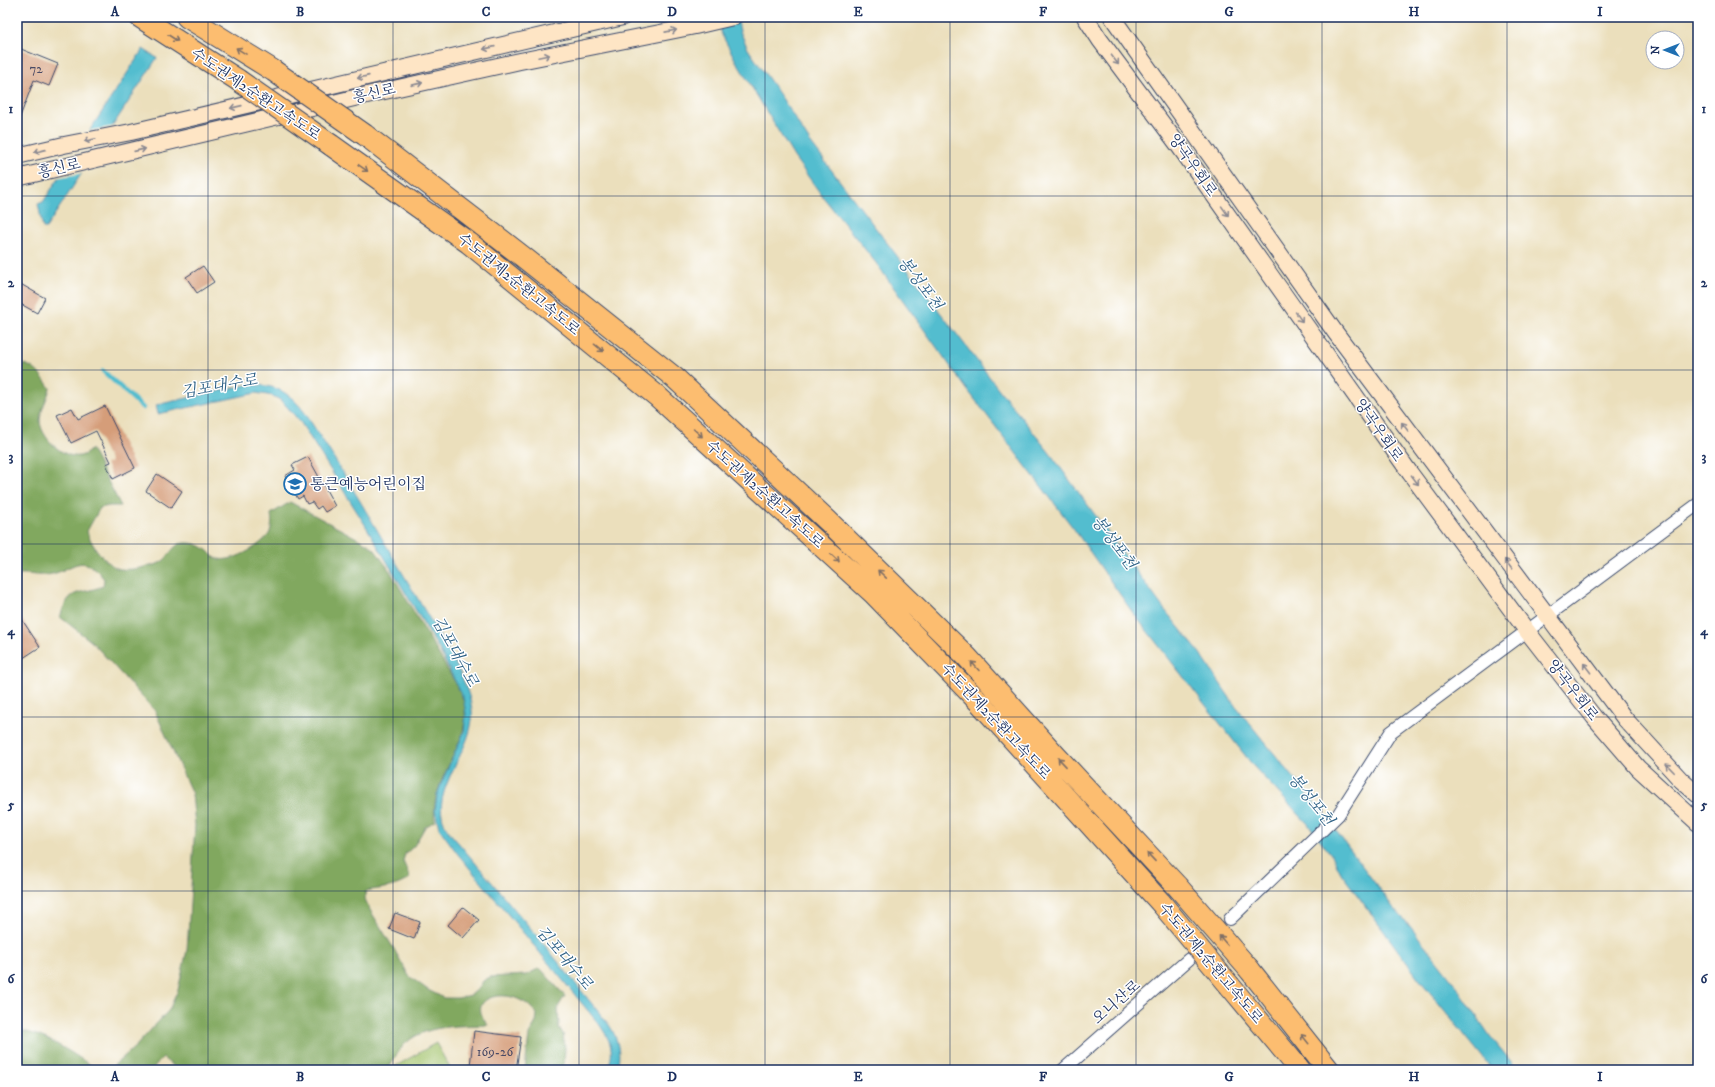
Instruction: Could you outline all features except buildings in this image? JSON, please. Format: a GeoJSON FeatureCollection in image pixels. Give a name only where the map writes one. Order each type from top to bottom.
{"type":"FeatureCollection","features":[{"type":"Feature","properties":{"kind":"highway","name":"수도권제2순환고속도로"},"geometry":{"type":"LineString","coordinates":[[140,17],[238,80],[469,243],[657,396],[873,593],[980,703],[1161,903],[1300,1070]]}},
{"type":"Feature","properties":{"kind":"highway","name":"수도권제2순환고속도로"},"geometry":{"type":"LineString","coordinates":[[187,17],[274,71],[365,135],[522,256],[675,378],[828,521],[967,657],[1056,756],[1177,886],[1249,969],[1329,1070]]}},
{"type":"Feature","properties":{"kind":"main road","name":"흥신로"},"geometry":{"type":"LineString","coordinates":[[17,156],[115,135],[623,17]]}},
{"type":"Feature","properties":{"kind":"main road","name":"흥신로"},"geometry":{"type":"LineString","coordinates":[[17,178],[371,94],[542,56],[695,26],[732,17]]}},
{"type":"Feature","properties":{"kind":"main road"},"geometry":{"type":"LineString","coordinates":[[1078,17],[1100,40]]}},
{"type":"Feature","properties":{"kind":"main road","name":"양곡우회로"},"geometry":{"type":"LineString","coordinates":[[1085,17],[1100,40],[1179,146],[1410,473],[1528,631],[1594,717],[1638,768],[1698,824]]}},
{"type":"Feature","properties":{"kind":"main road","name":"양곡우회로"},"geometry":{"type":"LineString","coordinates":[[1112,17],[1335,332],[1625,719],[1681,780],[1698,795]]}},
{"type":"Feature","properties":{"kind":"main road"},"geometry":{"type":"LineString","coordinates":[[1121,17],[1132,46]]}},
{"type":"Feature","properties":{"kind":"street"},"geometry":{"type":"LineString","coordinates":[[1230,919],[1338,815],[1391,732],[1698,504]]}},
{"type":"Feature","properties":{"kind":"street","name":"오니산로"},"geometry":{"type":"LineString","coordinates":[[1063,1070],[1190,959]]}},
{"type":"Feature","properties":{"kind":"green space"},"geometry":{"type":"Polygon","coordinates":[[[24,364],[36,370],[50,388],[41,413],[40,421],[46,437],[52,444],[68,455],[84,455],[91,449],[121,506],[100,508],[87,531],[95,548],[110,564],[115,567],[120,569],[132,569],[157,564],[162,562],[173,549],[181,543],[191,543],[201,546],[216,558],[229,559],[236,557],[252,549],[265,539],[271,529],[271,514],[290,502],[368,544],[375,550],[390,571],[455,682],[465,708],[465,723],[456,751],[438,791],[435,806],[435,821],[425,827],[414,846],[405,854],[403,861],[410,878],[394,886],[366,891],[365,899],[409,976],[428,990],[444,998],[458,998],[471,995],[479,988],[483,981],[490,977],[526,975],[540,968],[565,996],[558,1007],[559,1027],[563,1034],[565,1048],[564,1064],[560,1069],[525,1069],[529,1035],[536,1022],[537,1014],[523,1001],[512,997],[495,996],[483,1003],[481,1008],[482,1016],[488,1025],[454,1026],[431,1030],[421,1034],[411,1039],[403,1046],[388,1070],[178,1070],[163,1058],[151,1070],[98,1070],[112,1067],[136,1046],[169,1010],[178,990],[187,950],[195,825],[192,794],[155,711],[92,642],[60,617],[67,600],[71,596],[103,586],[104,579],[96,570],[82,563],[54,574],[17,574],[17,372],[24,364]]]}},
{"type":"Feature","properties":{"kind":"green space"},"geometry":{"type":"Polygon","coordinates":[[[17,1030],[28,1032],[49,1040],[98,1070],[17,1070],[17,1030]]]}},
{"type":"Feature","properties":{"kind":"green space"},"geometry":{"type":"Polygon","coordinates":[[[436,1043],[451,1070],[396,1070],[394,1067],[436,1043]]]}},
{"type":"Feature","properties":{"kind":"water"},"geometry":{"type":"Polygon","coordinates":[[[717,17],[737,17],[740,31],[748,49],[810,142],[1001,392],[1049,452],[1164,609],[1199,652],[1236,707],[1322,812],[1392,906],[1453,981],[1490,1036],[1518,1070],[1493,1070],[1419,979],[1341,873],[1333,857],[1308,824],[1255,768],[1133,613],[1074,529],[966,388],[876,263],[823,197],[794,157],[736,61],[722,35],[717,17]]]}},
{"type":"Feature","properties":{"kind":"water"},"geometry":{"type":"Polygon","coordinates":[[[143,49],[157,58],[46,228],[43,228],[38,204],[43,202],[143,49]]]}},
{"type":"Feature","properties":{"kind":"water"},"geometry":{"type":"Polygon","coordinates":[[[246,385],[278,389],[291,397],[303,410],[347,480],[450,653],[464,683],[472,710],[471,725],[467,739],[447,783],[443,797],[441,811],[445,825],[609,1025],[615,1035],[619,1053],[616,1070],[607,1070],[610,1063],[611,1051],[609,1041],[599,1024],[457,853],[439,828],[435,810],[437,795],[464,732],[466,714],[463,697],[440,651],[364,523],[301,423],[282,401],[273,396],[256,393],[158,414],[156,405],[246,385]]]}},
{"type":"Feature","properties":{"kind":"pier"},"geometry":{"type":"Polygon","coordinates":[[[115,126],[84,173],[56,178],[87,131],[115,126]]]}},
{"type":"Feature","properties":{"kind":"waterway","name":"김포대수로"},"geometry":{"type":"LineString","coordinates":[[103,371],[143,408]]}},
{"type":"Feature","properties":{"kind":"place","name":"통큰예능어린이집"},"geometry":{"type":"Point","coordinates":[295,484]}},
{"type":"Feature","properties":{"kind":"water label","name":"봉성포천"},"geometry":{"type":"Point","coordinates":[921,283]}},
{"type":"Feature","properties":{"kind":"water label","name":"봉성포천"},"geometry":{"type":"Point","coordinates":[1115,542]}},
{"type":"Feature","properties":{"kind":"water label","name":"봉성포천"},"geometry":{"type":"Point","coordinates":[1312,799]}}]}
